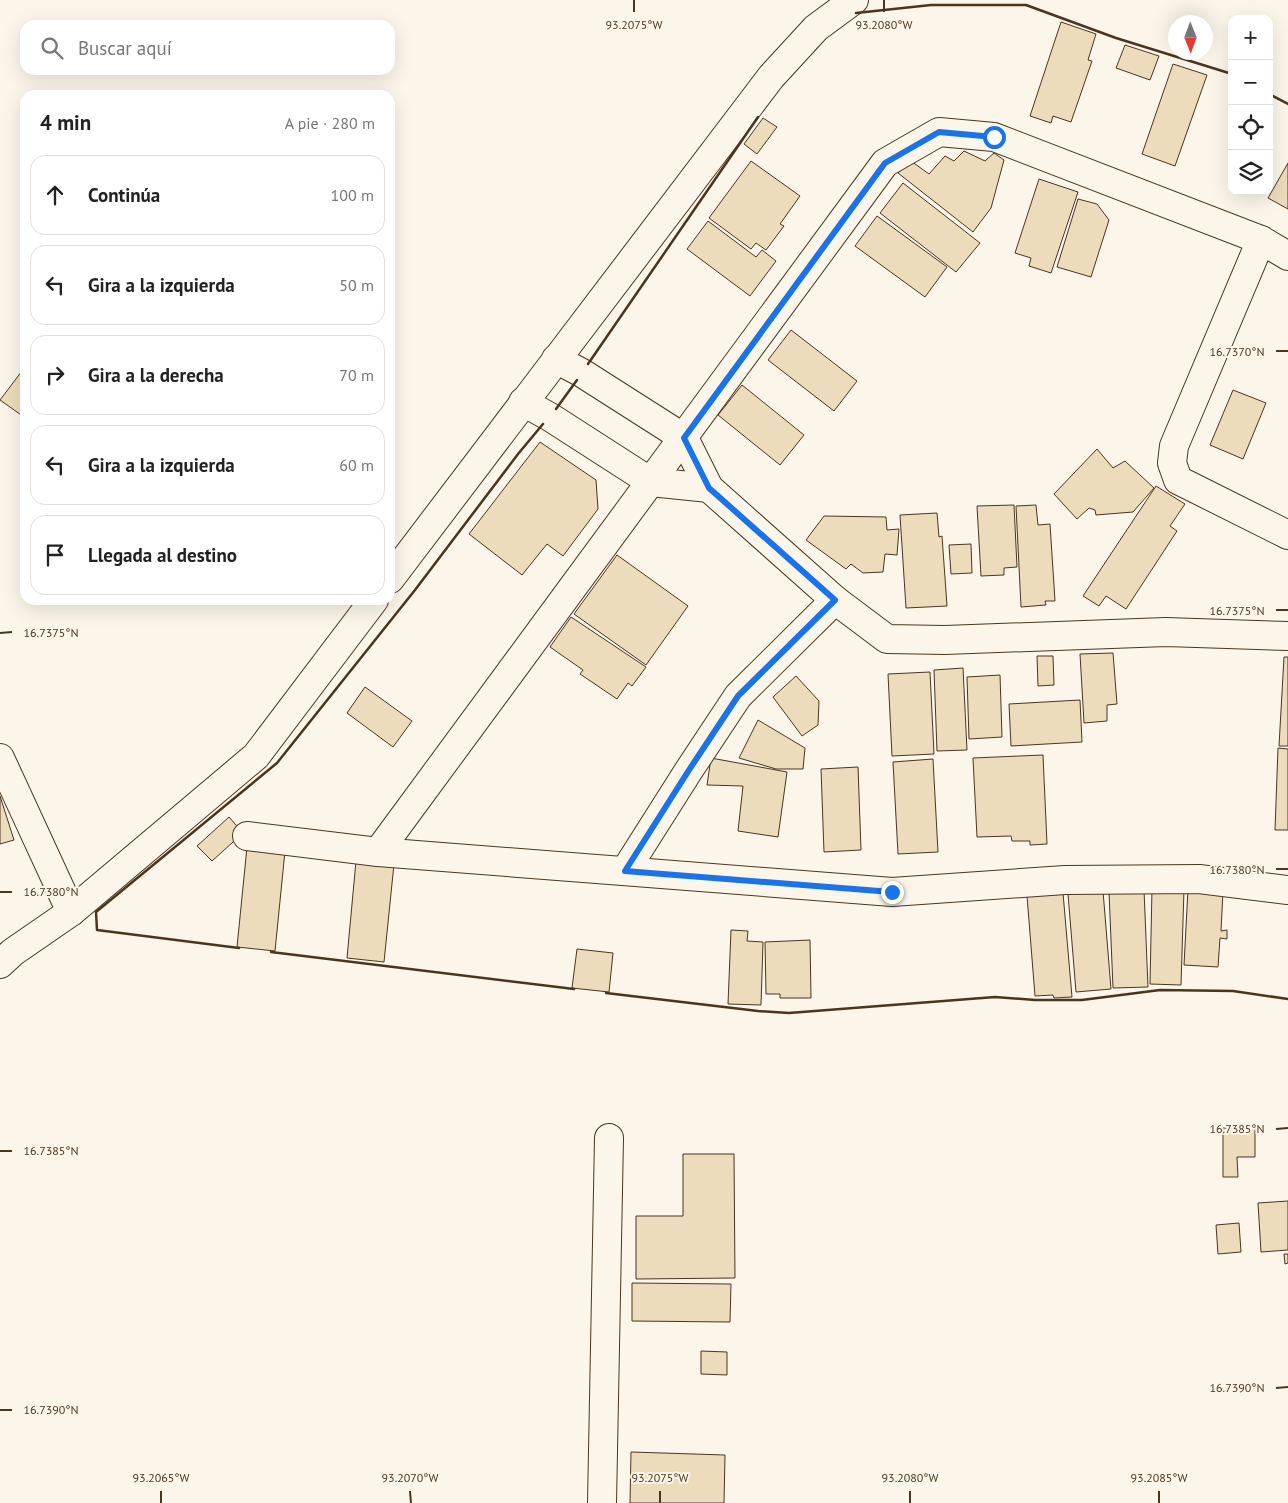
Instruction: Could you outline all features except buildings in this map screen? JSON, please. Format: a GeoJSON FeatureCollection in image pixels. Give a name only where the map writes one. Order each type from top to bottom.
{"type":"FeatureCollection","features":[{"type":"Feature","properties":{"kind":"street"},"geometry":{"type":"LineString","coordinates":[[395,572],[771,77],[816,28],[854,0]]}},
{"type":"Feature","properties":{"kind":"street"},"geometry":{"type":"LineString","coordinates":[[378,852],[885,163],[939,132],[994,137],[1261,240],[1288,256]]}},
{"type":"Feature","properties":{"kind":"street"},"geometry":{"type":"LineString","coordinates":[[1261,240],[1174,446],[1172,462],[1178,480],[1288,535]]}},
{"type":"Feature","properties":{"kind":"street"},"geometry":{"type":"LineString","coordinates":[[556,359],[582,373],[684,438],[709,488],[835,600],[887,640],[1166,632],[1288,636]]}},
{"type":"Feature","properties":{"kind":"street"},"geometry":{"type":"LineString","coordinates":[[523,402],[550,417],[651,482],[709,488]]}},
{"type":"Feature","properties":{"kind":"street"},"geometry":{"type":"LineString","coordinates":[[625,871],[738,696],[835,600]]}},
{"type":"Feature","properties":{"kind":"street"},"geometry":{"type":"LineString","coordinates":[[0,964],[13,952],[71,912],[256,756],[370,605]]}},
{"type":"Feature","properties":{"kind":"street"},"geometry":{"type":"LineString","coordinates":[[0,758],[71,912]]}},
{"type":"Feature","properties":{"kind":"street"},"geometry":{"type":"LineString","coordinates":[[247,836],[378,852],[892,892],[1065,880],[1200,879],[1288,890]]}},
{"type":"Feature","properties":{"kind":"street"},"geometry":{"type":"LineString","coordinates":[[602,1503],[609,1138]]}},
{"type":"Feature","properties":{"kind":"wall"},"geometry":{"type":"LineString","coordinates":[[856,13],[931,5],[1026,5],[1116,38],[1228,73]]}},
{"type":"Feature","properties":{"kind":"wall"},"geometry":{"type":"LineString","coordinates":[[1273,96],[1288,104]]}},
{"type":"Feature","properties":{"kind":"wall"},"geometry":{"type":"LineString","coordinates":[[588,364],[758,117]]}},
{"type":"Feature","properties":{"kind":"wall"},"geometry":{"type":"LineString","coordinates":[[556,409],[577,380]]}},
{"type":"Feature","properties":{"kind":"wall"},"geometry":{"type":"LineString","coordinates":[[239,948],[97,930],[96,912],[277,763],[415,590],[543,424]]}},
{"type":"Feature","properties":{"kind":"wall"},"geometry":{"type":"LineString","coordinates":[[271,952],[574,989]]}},
{"type":"Feature","properties":{"kind":"wall"},"geometry":{"type":"LineString","coordinates":[[606,993],[789,1013],[995,997],[1035,1000],[1082,1000],[1160,990],[1233,991],[1288,999]]}},
{"type":"Feature","properties":{"kind":"route"},"geometry":{"type":"LineString","coordinates":[[892,892],[625,871],[738,696],[835,600],[709,488],[684,438],[885,163],[939,132],[994,137]]}}]}
